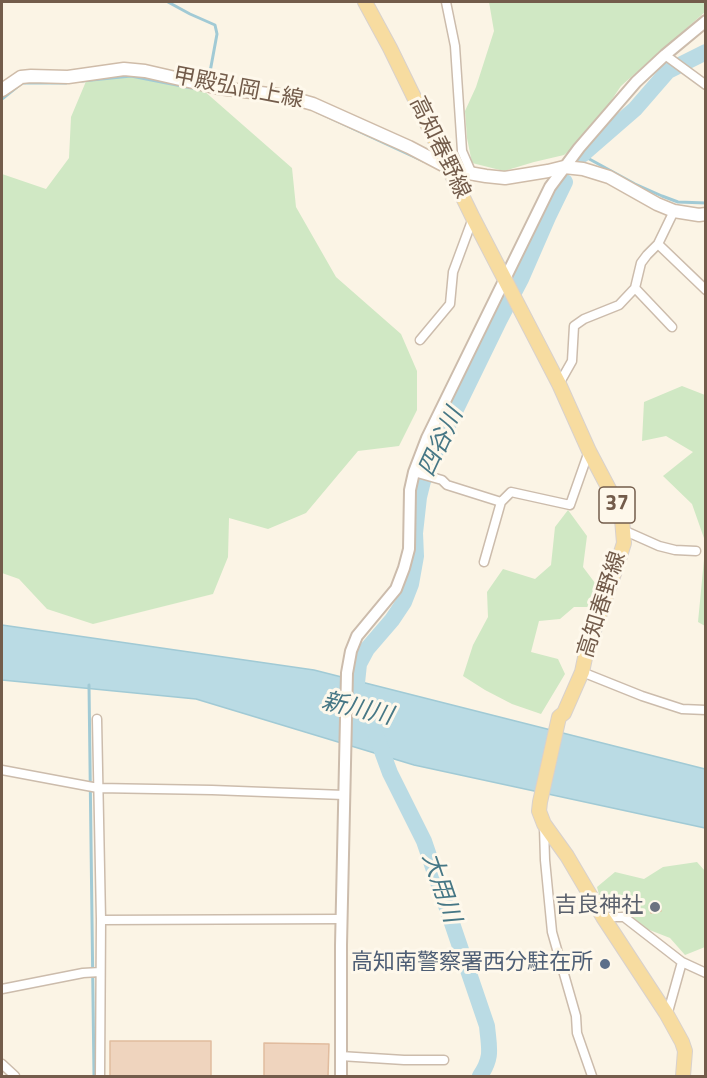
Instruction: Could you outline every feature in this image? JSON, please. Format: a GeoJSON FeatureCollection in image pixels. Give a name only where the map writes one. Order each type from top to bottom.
{"type":"FeatureCollection","features":[{"type":"Feature","properties":{"kind":"main road","name":"高知春野線"},"geometry":{"type":"LineString","coordinates":[[365,2],[559,384],[589,451],[619,508],[624,543],[586,653],[582,672],[564,712],[559,717],[539,811],[543,824],[567,856],[682,1042],[685,1051],[683,1077]]}},
{"type":"Feature","properties":{"kind":"main road","name":"甲殿弘岡上線"},"geometry":{"type":"LineString","coordinates":[[2,90],[21,77],[68,77],[124,69],[145,71],[219,88],[285,96],[313,104],[409,147],[449,168],[472,174],[505,178],[564,167],[583,169],[609,177],[674,211],[705,214]]}},
{"type":"Feature","properties":{"kind":"street"},"geometry":{"type":"LineString","coordinates":[[446,2],[455,46],[462,151],[472,174]]}},
{"type":"Feature","properties":{"kind":"street"},"geometry":{"type":"LineString","coordinates":[[341,1077],[341,919],[347,673],[351,651],[357,636],[396,589],[405,568],[409,549],[410,490],[418,473],[427,438],[508,283],[550,187],[579,148],[636,82],[669,58],[705,21]]}},
{"type":"Feature","properties":{"kind":"street"},"geometry":{"type":"LineString","coordinates":[[669,58],[705,85]]}},
{"type":"Feature","properties":{"kind":"street"},"geometry":{"type":"LineString","coordinates":[[559,384],[572,361],[574,326],[584,319],[620,305],[635,288],[640,263],[658,244],[674,211]]}},
{"type":"Feature","properties":{"kind":"street"},"geometry":{"type":"LineString","coordinates":[[420,340],[450,304],[453,272],[473,218]]}},
{"type":"Feature","properties":{"kind":"street"},"geometry":{"type":"LineString","coordinates":[[658,244],[705,290]]}},
{"type":"Feature","properties":{"kind":"street"},"geometry":{"type":"LineString","coordinates":[[635,288],[672,327]]}},
{"type":"Feature","properties":{"kind":"street"},"geometry":{"type":"LineString","coordinates":[[484,562],[501,502],[511,492],[570,505],[589,451]]}},
{"type":"Feature","properties":{"kind":"street"},"geometry":{"type":"LineString","coordinates":[[418,473],[501,502]]}},
{"type":"Feature","properties":{"kind":"street"},"geometry":{"type":"LineString","coordinates":[[623,530],[659,546],[675,550],[696,551]]}},
{"type":"Feature","properties":{"kind":"street"},"geometry":{"type":"LineString","coordinates":[[582,672],[682,709],[705,710]]}},
{"type":"Feature","properties":{"kind":"street"},"geometry":{"type":"LineString","coordinates":[[97,718],[101,920],[100,1077]]}},
{"type":"Feature","properties":{"kind":"street"},"geometry":{"type":"LineString","coordinates":[[2,770],[98,788],[344,795]]}},
{"type":"Feature","properties":{"kind":"street"},"geometry":{"type":"LineString","coordinates":[[543,824],[552,932],[576,1016],[577,1033],[592,1077]]}},
{"type":"Feature","properties":{"kind":"street"},"geometry":{"type":"LineString","coordinates":[[603,917],[624,917],[682,962],[705,973]]}},
{"type":"Feature","properties":{"kind":"street"},"geometry":{"type":"LineString","coordinates":[[101,920],[341,919]]}},
{"type":"Feature","properties":{"kind":"street"},"geometry":{"type":"LineString","coordinates":[[666,1013],[682,962]]}},
{"type":"Feature","properties":{"kind":"street"},"geometry":{"type":"LineString","coordinates":[[2,989],[83,973],[100,972]]}},
{"type":"Feature","properties":{"kind":"street"},"geometry":{"type":"LineString","coordinates":[[340,1056],[444,1060]]}},
{"type":"Feature","properties":{"kind":"street"},"geometry":{"type":"LineString","coordinates":[[2,1064],[15,1077]]}},
{"type":"Feature","properties":{"kind":"green space"},"geometry":{"type":"Polygon","coordinates":[[[489,2],[705,2],[705,12],[621,86],[588,135],[564,155],[504,171],[472,163],[467,138],[465,111],[476,87],[494,31],[489,2]]]}},
{"type":"Feature","properties":{"kind":"green space"},"geometry":{"type":"Polygon","coordinates":[[[127,71],[203,90],[292,168],[296,207],[336,277],[401,334],[417,371],[417,410],[399,446],[358,451],[306,513],[268,529],[229,518],[228,557],[213,594],[93,624],[47,609],[19,579],[2,573],[2,174],[46,189],[69,158],[71,117],[87,79],[127,71]]]}},
{"type":"Feature","properties":{"kind":"green space"},"geometry":{"type":"Polygon","coordinates":[[[682,386],[705,395],[705,541],[692,504],[663,476],[693,452],[666,436],[642,441],[644,402],[682,386]]]}},
{"type":"Feature","properties":{"kind":"green space"},"geometry":{"type":"Polygon","coordinates":[[[568,510],[587,536],[583,567],[601,591],[596,607],[574,607],[560,619],[539,621],[531,652],[558,659],[565,674],[541,714],[512,704],[463,676],[473,645],[488,617],[487,592],[503,569],[535,579],[551,565],[555,527],[568,510]]]}},
{"type":"Feature","properties":{"kind":"green space"},"geometry":{"type":"Polygon","coordinates":[[[705,549],[706,626],[698,622],[705,549]]]}},
{"type":"Feature","properties":{"kind":"green space"},"geometry":{"type":"Polygon","coordinates":[[[697,862],[705,871],[705,947],[685,955],[670,938],[647,929],[623,911],[602,905],[597,887],[615,872],[644,879],[663,867],[697,862]]]}},
{"type":"Feature","properties":{"kind":"water","name":"新川川"},"geometry":{"type":"Polygon","coordinates":[[[2,625],[314,670],[705,769],[705,828],[414,765],[196,699],[2,680],[2,625]]]}},
{"type":"Feature","properties":{"kind":"building","name":"吉良神社"},"geometry":{"type":"Polygon","coordinates":[[[659,904],[661,911],[651,913],[650,905],[659,904]]]}},
{"type":"Feature","properties":{"kind":"building"},"geometry":{"type":"Polygon","coordinates":[[[110,1041],[211,1041],[211,1076],[110,1076],[110,1041]]]}},
{"type":"Feature","properties":{"kind":"building"},"geometry":{"type":"Polygon","coordinates":[[[264,1043],[329,1044],[328,1076],[264,1076],[264,1043]]]}},
{"type":"Feature","properties":{"kind":"waterway"},"geometry":{"type":"LineString","coordinates":[[168,2],[215,25],[217,34],[210,72],[213,82]]}},
{"type":"Feature","properties":{"kind":"waterway","name":"四谷川"},"geometry":{"type":"LineString","coordinates":[[582,155],[635,109],[668,71],[706,52]]}},
{"type":"Feature","properties":{"kind":"waterway"},"geometry":{"type":"LineString","coordinates":[[82,81],[131,76],[197,89]]}},
{"type":"Feature","properties":{"kind":"waterway"},"geometry":{"type":"LineString","coordinates":[[2,99],[22,83],[66,83]]}},
{"type":"Feature","properties":{"kind":"waterway"},"geometry":{"type":"LineString","coordinates":[[317,112],[423,161]]}},
{"type":"Feature","properties":{"kind":"waterway"},"geometry":{"type":"LineString","coordinates":[[582,155],[662,196],[678,202],[706,203]]}},
{"type":"Feature","properties":{"kind":"waterway","name":"四谷川"},"geometry":{"type":"LineString","coordinates":[[355,702],[359,664],[367,649],[404,602],[411,584],[416,556],[415,533],[419,497],[423,481],[521,279],[565,182]]}},
{"type":"Feature","properties":{"kind":"waterway"},"geometry":{"type":"LineString","coordinates":[[89,685],[94,1076]]}},
{"type":"Feature","properties":{"kind":"waterway","name":"大用川"},"geometry":{"type":"LineString","coordinates":[[376,735],[390,773],[424,841],[487,1026],[488,1058],[480,1076]]}},
{"type":"Feature","properties":{"kind":"place","name":"吉良神社"},"geometry":{"type":"Point","coordinates":[655,907]}},
{"type":"Feature","properties":{"kind":"place","name":"高知南警察署西分駐在所"},"geometry":{"type":"Point","coordinates":[605,964]}}]}
